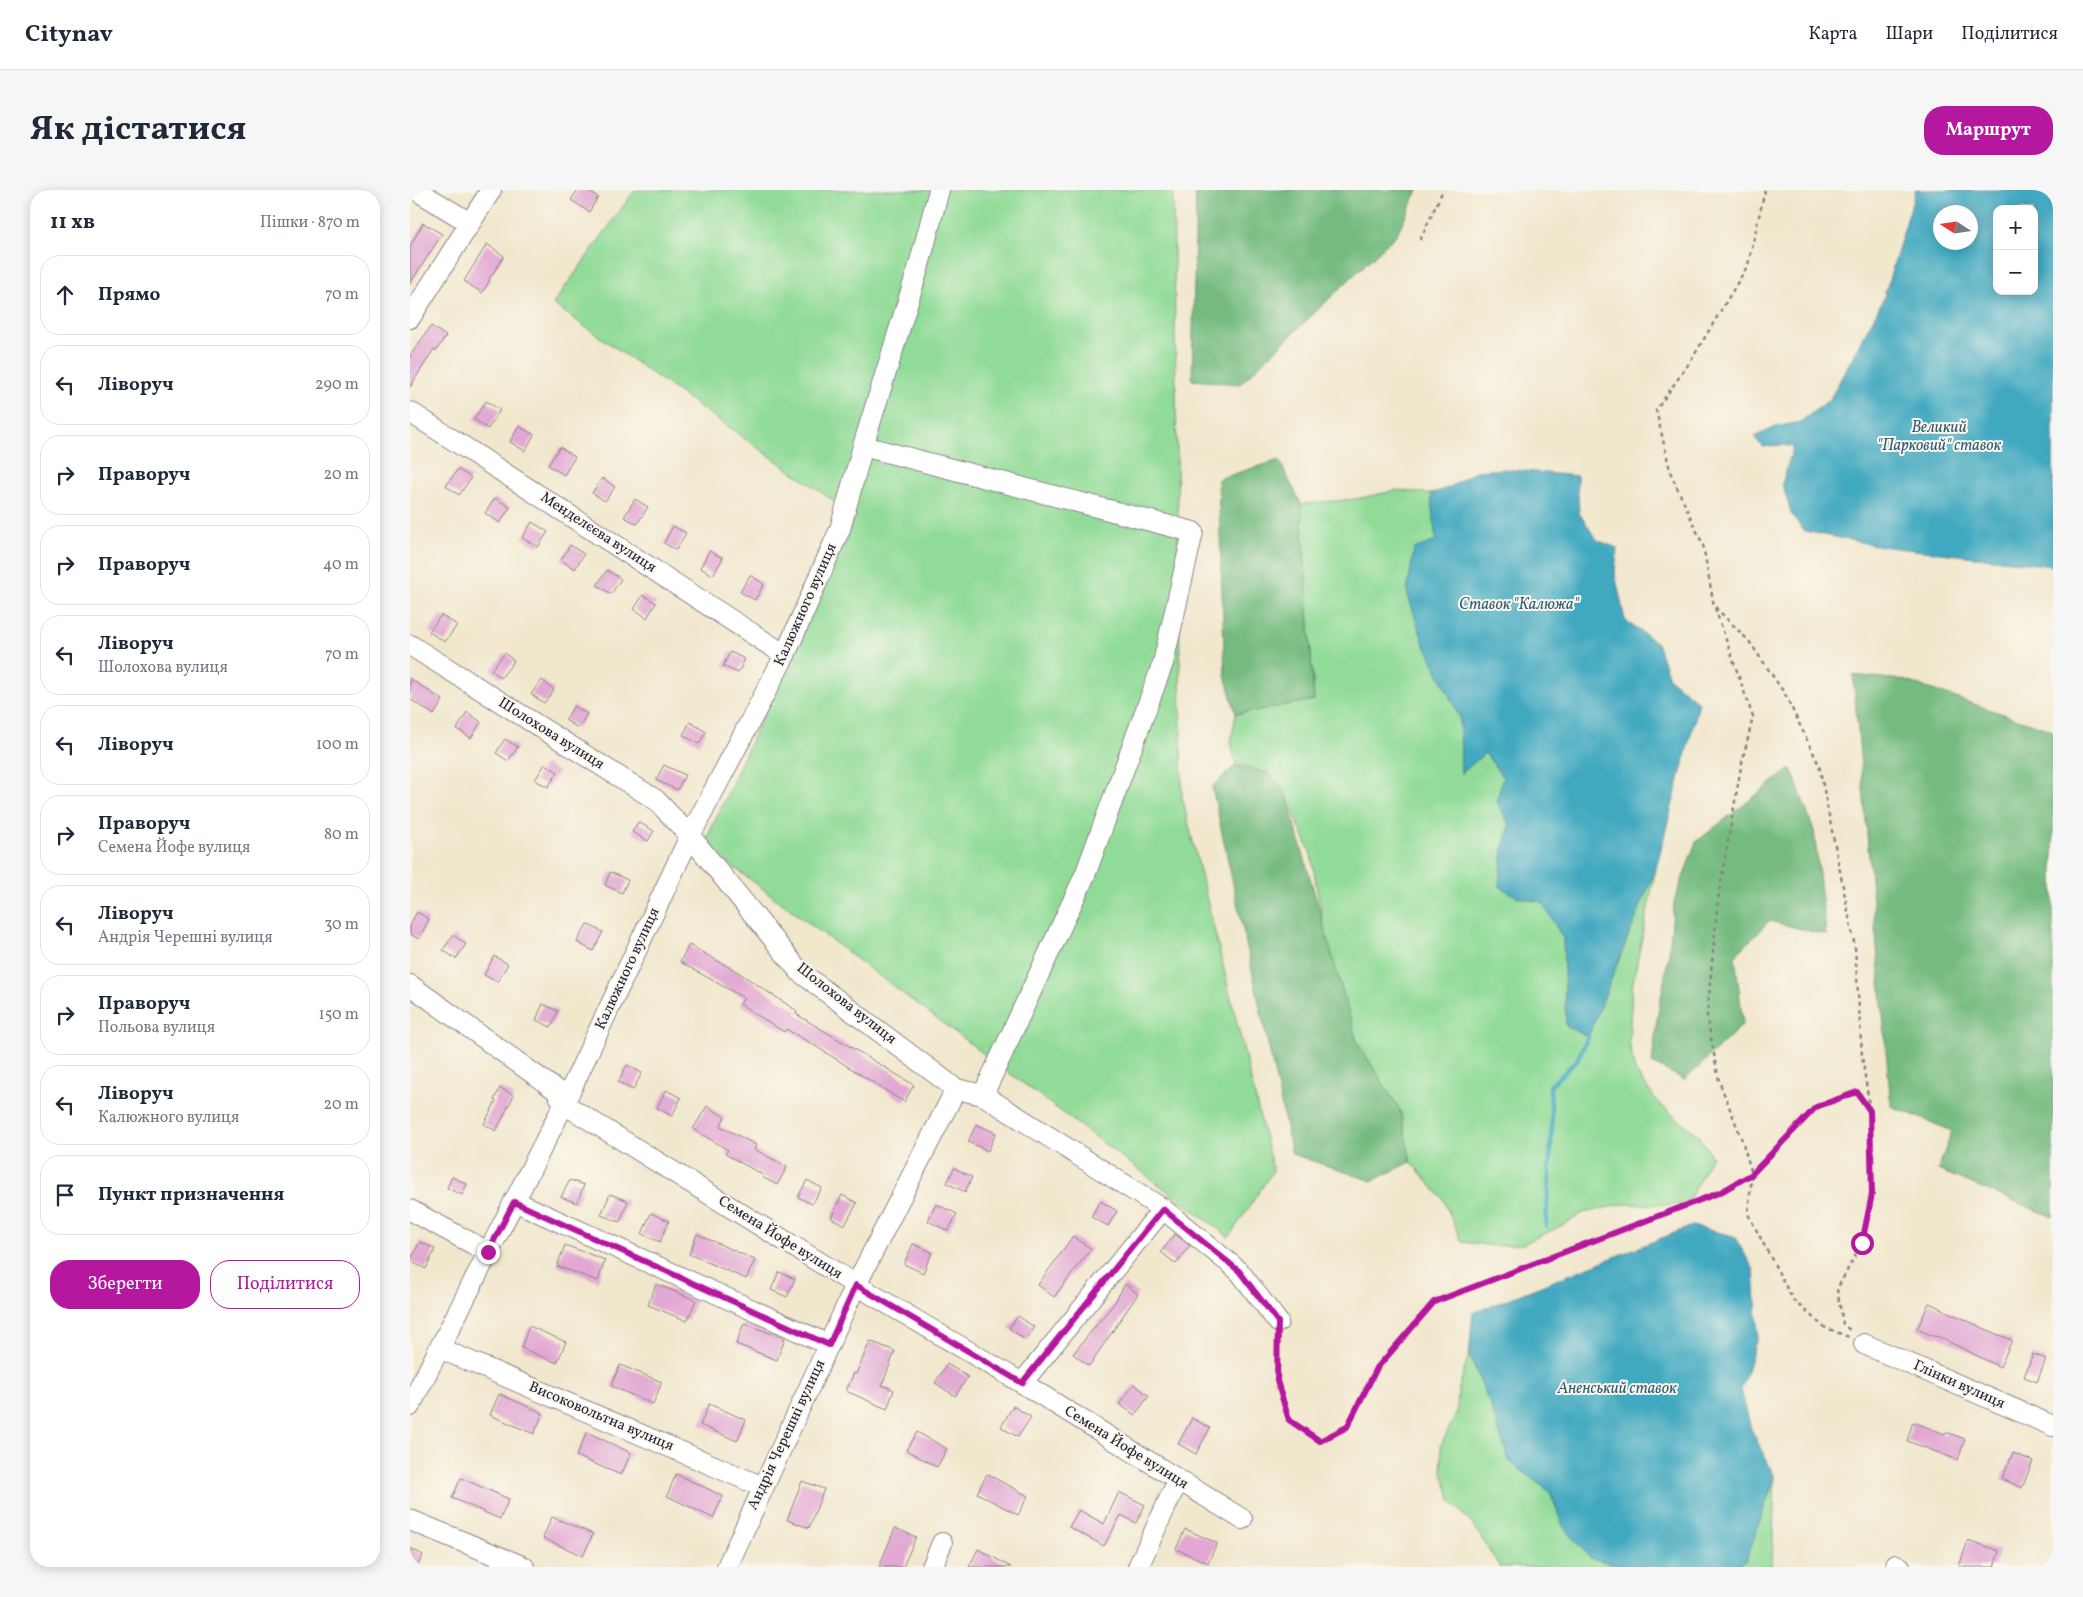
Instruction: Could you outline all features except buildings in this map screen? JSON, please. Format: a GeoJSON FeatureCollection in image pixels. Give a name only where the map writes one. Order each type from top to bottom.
{"type":"FeatureCollection","features":[{"type":"Feature","properties":{"kind":"street"},"geometry":{"type":"LineString","coordinates":[[416,190],[470,223]]}},
{"type":"Feature","properties":{"kind":"street"},"geometry":{"type":"LineString","coordinates":[[410,318],[491,190]]}},
{"type":"Feature","properties":{"kind":"street","name":"Калюжного вулиця"},"geometry":{"type":"LineString","coordinates":[[410,1406],[564,1104],[690,836],[785,655],[840,529],[863,446],[918,269],[939,190]]}},
{"type":"Feature","properties":{"kind":"street","name":"Менделєєва вулиця"},"geometry":{"type":"LineString","coordinates":[[410,412],[785,655]]}},
{"type":"Feature","properties":{"kind":"street"},"geometry":{"type":"LineString","coordinates":[[863,446],[1193,532],[1163,663],[1085,875],[983,1095]]}},
{"type":"Feature","properties":{"kind":"street","name":"Шолохова вулиця"},"geometry":{"type":"LineString","coordinates":[[410,645],[656,800],[690,836],[800,972],[956,1089],[983,1095],[1163,1209],[1239,1271],[1278,1322]]}},
{"type":"Feature","properties":{"kind":"street","name":"Семена Йофе вулиця"},"geometry":{"type":"LineString","coordinates":[[410,985],[556,1090],[564,1104],[856,1285],[1022,1383],[1242,1519]]}},
{"type":"Feature","properties":{"kind":"street","name":"Андрія Черешні вулиця"},"geometry":{"type":"LineString","coordinates":[[727,1567],[856,1285],[956,1089]]}},
{"type":"Feature","properties":{"kind":"street"},"geometry":{"type":"LineString","coordinates":[[514,1202],[829,1345]]}},
{"type":"Feature","properties":{"kind":"street"},"geometry":{"type":"LineString","coordinates":[[1022,1383],[1163,1209]]}},
{"type":"Feature","properties":{"kind":"street"},"geometry":{"type":"LineString","coordinates":[[410,1210],[488,1252]]}},
{"type":"Feature","properties":{"kind":"street","name":"Глінки вулиця"},"geometry":{"type":"LineString","coordinates":[[1864,1344],[2053,1426]]}},
{"type":"Feature","properties":{"kind":"street","name":"Високовольтна вулиця"},"geometry":{"type":"LineString","coordinates":[[439,1348],[763,1487]]}},
{"type":"Feature","properties":{"kind":"street"},"geometry":{"type":"LineString","coordinates":[[1138,1567],[1178,1480]]}},
{"type":"Feature","properties":{"kind":"street"},"geometry":{"type":"LineString","coordinates":[[410,1520],[524,1567]]}},
{"type":"Feature","properties":{"kind":"street"},"geometry":{"type":"LineString","coordinates":[[932,1567],[942,1543]]}},
{"type":"Feature","properties":{"kind":"path"},"geometry":{"type":"LineString","coordinates":[[1420,240],[1443,190]]}},
{"type":"Feature","properties":{"kind":"path"},"geometry":{"type":"LineString","coordinates":[[1765,190],[1748,265],[1692,359],[1656,410],[1671,474],[1703,545],[1714,606],[1753,716],[1718,900],[1707,1016],[1719,1081],[1741,1137],[1752,1174],[1748,1214],[1793,1300],[1824,1327],[1864,1344]]}},
{"type":"Feature","properties":{"kind":"path"},"geometry":{"type":"LineString","coordinates":[[1714,606],[1749,641],[1785,694],[1819,765],[1855,947],[1862,1056],[1870,1111],[1872,1194],[1862,1243],[1837,1289],[1843,1324],[1864,1344]]}},
{"type":"Feature","properties":{"kind":"path"},"geometry":{"type":"LineString","coordinates":[[1278,1322],[1277,1381],[1289,1420],[1320,1441],[1347,1427],[1377,1368],[1434,1302],[1721,1192],[1752,1174],[1816,1107],[1857,1092],[1870,1111]]}},
{"type":"Feature","properties":{"kind":"green space"},"geometry":{"type":"Polygon","coordinates":[[[635,190],[1173,190],[1182,797],[1273,1171],[1229,1237],[704,845],[854,515],[553,304],[635,190]]]}},
{"type":"Feature","properties":{"kind":"green space"},"geometry":{"type":"Polygon","coordinates":[[[1196,190],[1418,190],[1397,234],[1240,384],[1192,380],[1196,190]]]}},
{"type":"Feature","properties":{"kind":"green space"},"geometry":{"type":"Polygon","coordinates":[[[1279,460],[1301,504],[1314,700],[1236,714],[1225,675],[1218,479],[1279,460]]]}},
{"type":"Feature","properties":{"kind":"green space"},"geometry":{"type":"Polygon","coordinates":[[[1398,490],[1431,494],[1436,541],[1407,592],[1423,641],[1460,718],[1461,773],[1485,753],[1503,777],[1497,801],[1510,826],[1503,850],[1517,897],[1542,902],[1563,938],[1566,1026],[1588,1036],[1656,868],[1632,987],[1629,1041],[1635,1071],[1658,1103],[1697,1134],[1712,1156],[1686,1205],[1623,1204],[1583,1213],[1567,1223],[1523,1244],[1496,1246],[1462,1242],[1443,1199],[1411,1162],[1400,1111],[1357,1042],[1323,924],[1311,854],[1286,795],[1268,773],[1236,765],[1231,742],[1236,714],[1314,700],[1301,504],[1356,499],[1398,490]]]}},
{"type":"Feature","properties":{"kind":"green space"},"geometry":{"type":"Polygon","coordinates":[[[1853,675],[1903,680],[2053,731],[2053,1217],[1938,1170],[1952,1131],[1891,1106],[1853,675]]]}},
{"type":"Feature","properties":{"kind":"green space"},"geometry":{"type":"Polygon","coordinates":[[[1236,765],[1268,773],[1286,794],[1357,1042],[1400,1110],[1411,1162],[1372,1181],[1292,1154],[1212,787],[1236,765]]]}},
{"type":"Feature","properties":{"kind":"green space"},"geometry":{"type":"Polygon","coordinates":[[[1791,768],[1814,831],[1826,935],[1769,921],[1735,956],[1743,1024],[1685,1080],[1652,1063],[1657,1020],[1669,953],[1674,902],[1696,842],[1791,768]]]}},
{"type":"Feature","properties":{"kind":"green space"},"geometry":{"type":"Polygon","coordinates":[[[1469,1354],[1490,1404],[1509,1461],[1550,1492],[1563,1526],[1628,1567],[1500,1567],[1473,1525],[1451,1501],[1442,1471],[1441,1445],[1457,1412],[1458,1391],[1469,1354]]]}},
{"type":"Feature","properties":{"kind":"green space"},"geometry":{"type":"Polygon","coordinates":[[[1775,1477],[1772,1567],[1735,1567],[1746,1561],[1775,1477]]]}},
{"type":"Feature","properties":{"kind":"water","name":"Великий \"Парковий\" ставок"},"geometry":{"type":"Polygon","coordinates":[[[1916,190],[2053,190],[2053,566],[1880,546],[1804,531],[1792,515],[1782,484],[1793,447],[1783,445],[1763,447],[1754,437],[1775,427],[1800,422],[1830,399],[1883,300],[1916,190]]]}},
{"type":"Feature","properties":{"kind":"water","name":"Ставок \"Калюжа\""},"geometry":{"type":"Polygon","coordinates":[[[1503,469],[1577,476],[1579,513],[1597,540],[1617,548],[1615,574],[1625,620],[1657,643],[1669,678],[1699,703],[1656,868],[1588,1037],[1566,1026],[1563,938],[1542,902],[1517,897],[1499,886],[1503,850],[1510,826],[1497,801],[1503,777],[1485,753],[1461,774],[1460,718],[1423,641],[1407,592],[1414,549],[1436,541],[1431,494],[1450,487],[1476,471],[1503,469]]]}},
{"type":"Feature","properties":{"kind":"water","name":"Аненський ставок"},"geometry":{"type":"Polygon","coordinates":[[[1692,1226],[1734,1236],[1754,1270],[1758,1335],[1741,1390],[1751,1429],[1775,1477],[1746,1561],[1735,1567],[1628,1567],[1590,1558],[1563,1526],[1550,1492],[1509,1461],[1490,1404],[1469,1354],[1473,1313],[1692,1226]]]}},
{"type":"Feature","properties":{"kind":"waterway"},"geometry":{"type":"LineString","coordinates":[[1546,1226],[1552,1126],[1550,1086],[1577,1060],[1588,1037]]}},
{"type":"Feature","properties":{"kind":"route"},"geometry":{"type":"LineString","coordinates":[[488,1252],[514,1202],[829,1345],[856,1285],[1022,1383],[1163,1209],[1239,1271],[1278,1322],[1277,1381],[1289,1420],[1320,1441],[1347,1427],[1377,1368],[1434,1302],[1721,1192],[1752,1174],[1816,1107],[1857,1092],[1870,1111],[1872,1194],[1862,1243]]}}]}
